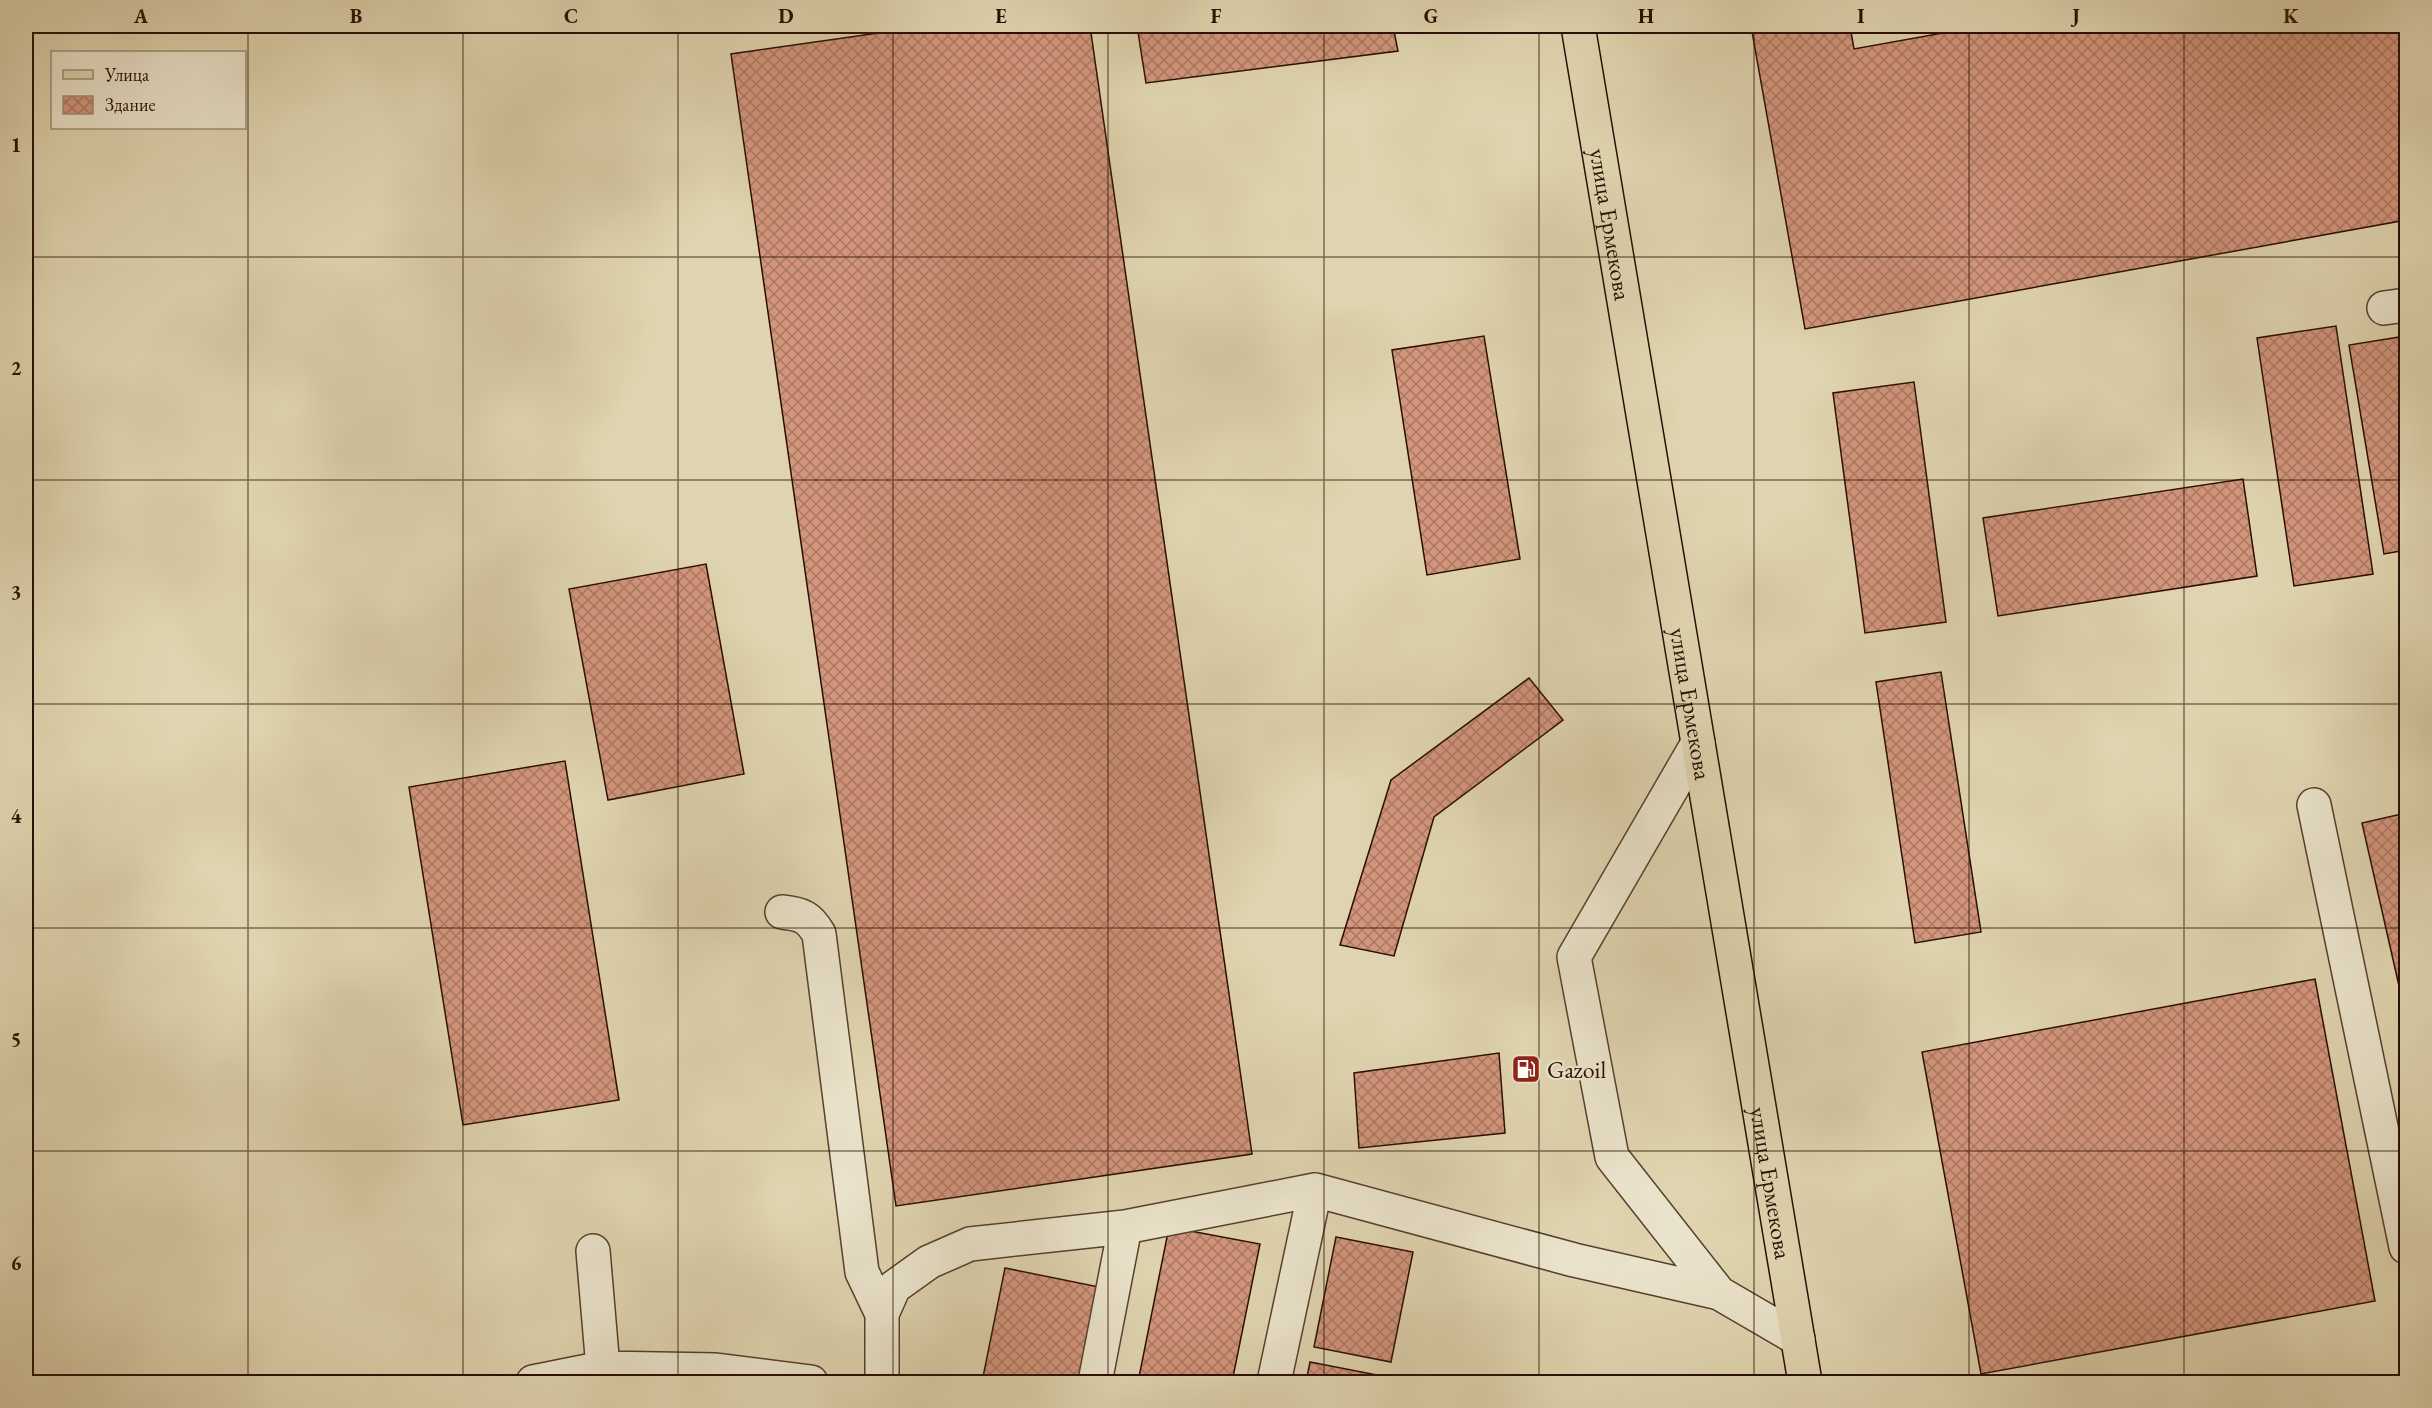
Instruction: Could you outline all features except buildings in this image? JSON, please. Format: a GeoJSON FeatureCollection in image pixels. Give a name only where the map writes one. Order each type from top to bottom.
{"type":"FeatureCollection","features":[{"type":"Feature","properties":{"kind":"main road","name":"улица Ермекова"},"geometry":{"type":"LineString","coordinates":[[1578,26],[1805,1383]]}},
{"type":"Feature","properties":{"kind":"lane"},"geometry":{"type":"LineString","coordinates":[[1698,743],[1574,957],[1612,1157],[1719,1293]]}},
{"type":"Feature","properties":{"kind":"lane"},"geometry":{"type":"LineString","coordinates":[[2314,805],[2406,1247]]}},
{"type":"Feature","properties":{"kind":"lane"},"geometry":{"type":"LineString","coordinates":[[782,912],[801,914],[812,921],[819,934],[862,1272],[882,1314]]}},
{"type":"Feature","properties":{"kind":"lane"},"geometry":{"type":"LineString","coordinates":[[1274,1383],[1314,1190]]}},
{"type":"Feature","properties":{"kind":"lane"},"geometry":{"type":"LineString","coordinates":[[882,1383],[882,1314],[894,1287],[929,1262],[970,1244],[1125,1227],[1314,1190],[1574,1260],[1719,1293],[1798,1339]]}},
{"type":"Feature","properties":{"kind":"lane"},"geometry":{"type":"LineString","coordinates":[[1095,1383],[1125,1227]]}},
{"type":"Feature","properties":{"kind":"lane"},"geometry":{"type":"LineString","coordinates":[[593,1251],[603,1368]]}},
{"type":"Feature","properties":{"kind":"lane"},"geometry":{"type":"LineString","coordinates":[[533,1383],[603,1368],[716,1370],[811,1383]]}},
{"type":"Feature","properties":{"kind":"place","name":"Gazoil"},"geometry":{"type":"Point","coordinates":[1526,1069]}}]}
